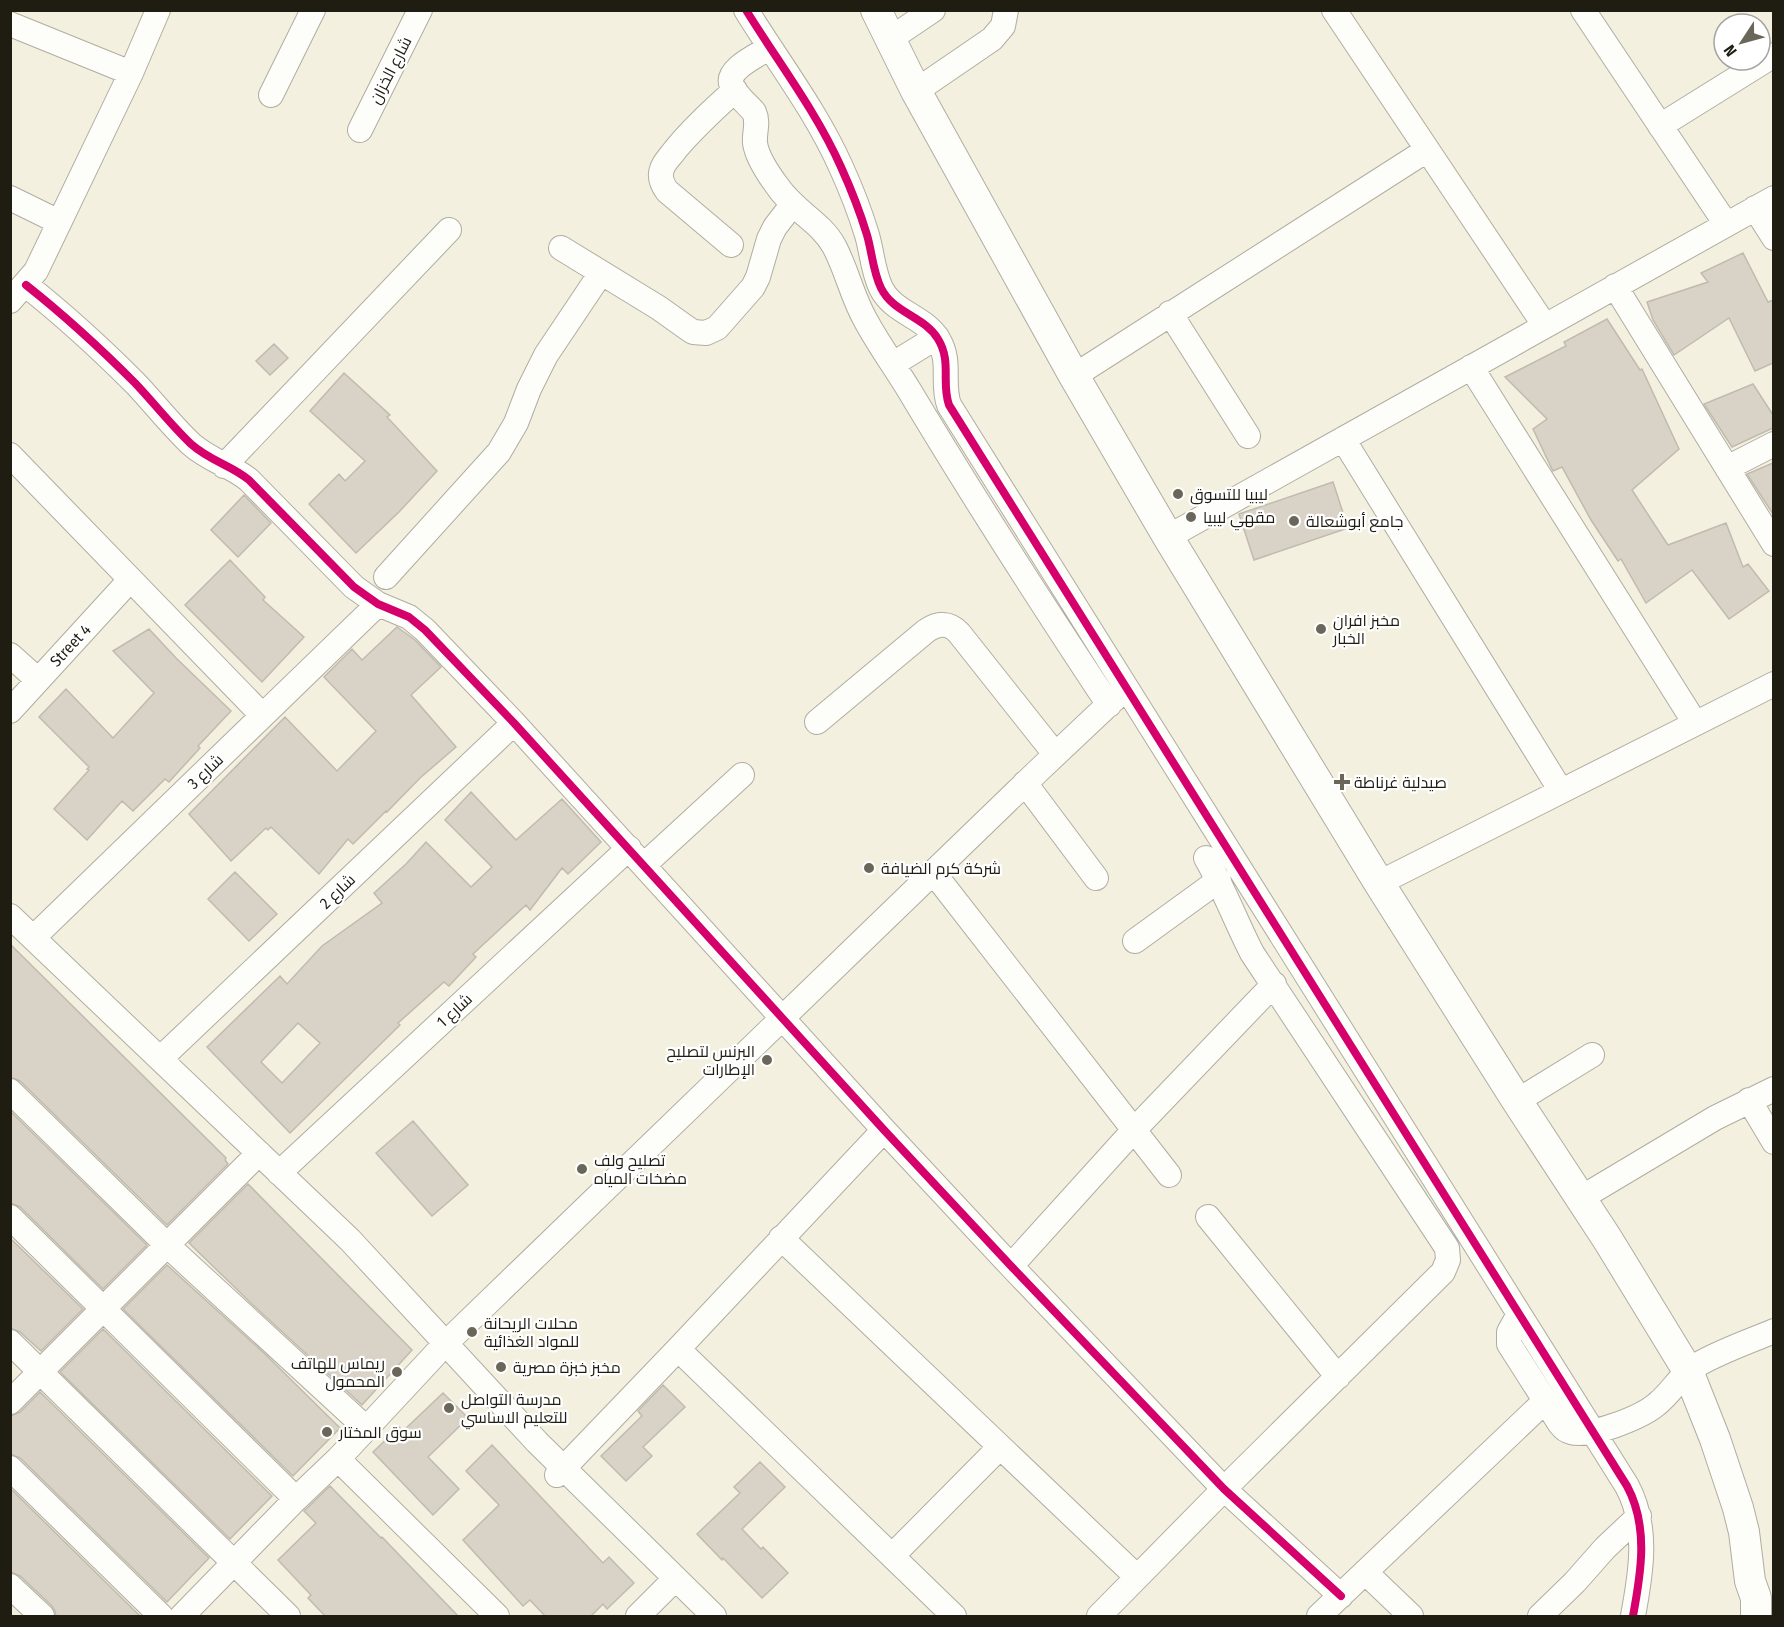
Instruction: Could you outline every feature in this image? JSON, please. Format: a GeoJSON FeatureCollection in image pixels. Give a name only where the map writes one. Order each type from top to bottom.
{"type":"FeatureCollection","features":[{"type":"Feature","properties":{"kind":"main road"},"geometry":{"type":"LineString","coordinates":[[876,10],[916,91],[1074,376],[1168,537],[1378,883],[1635,1283],[1688,1371],[1713,1431],[1738,1508],[1750,1581],[1756,1598],[1756,1617]]}},
{"type":"Feature","properties":{"kind":"main road"},"geometry":{"type":"LineString","coordinates":[[1746,1617],[1750,1581]]}},
{"type":"Feature","properties":{"kind":"street"},"geometry":{"type":"LineString","coordinates":[[158,10],[131,73],[36,271],[18,293],[60,312],[91,339],[191,444],[201,453],[249,480],[354,587],[378,604],[400,612],[418,623],[514,723],[884,1130],[1011,1266],[1224,1489],[1341,1596]]}},
{"type":"Feature","properties":{"kind":"street"},"geometry":{"type":"LineString","coordinates":[[271,95],[313,10]]}},
{"type":"Feature","properties":{"kind":"street","name":"شارع الخزان"},"geometry":{"type":"LineString","coordinates":[[360,130],[420,10]]}},
{"type":"Feature","properties":{"kind":"street"},"geometry":{"type":"LineString","coordinates":[[746,10],[814,115],[841,167],[867,235],[880,287],[898,309],[921,322],[937,338],[947,367],[945,386],[949,405],[1627,1486],[1640,1516],[1641,1527],[1641,1554],[1634,1617]]}},
{"type":"Feature","properties":{"kind":"street"},"geometry":{"type":"LineString","coordinates":[[890,39],[933,10]]}},
{"type":"Feature","properties":{"kind":"street"},"geometry":{"type":"LineString","coordinates":[[916,91],[992,39],[1003,26],[1006,10]]}},
{"type":"Feature","properties":{"kind":"street"},"geometry":{"type":"LineString","coordinates":[[1334,10],[1545,326]]}},
{"type":"Feature","properties":{"kind":"street"},"geometry":{"type":"LineString","coordinates":[[1591,13],[1660,126],[1726,224]]}},
{"type":"Feature","properties":{"kind":"street"},"geometry":{"type":"LineString","coordinates":[[10,24],[131,73]]}},
{"type":"Feature","properties":{"kind":"street"},"geometry":{"type":"LineString","coordinates":[[769,48],[734,70],[731,78],[735,90],[756,117],[755,142],[760,158],[776,186],[792,205],[819,227],[832,243],[864,318],[999,536],[1109,705]]}},
{"type":"Feature","properties":{"kind":"street"},"geometry":{"type":"LineString","coordinates":[[1660,126],[1773,55]]}},
{"type":"Feature","properties":{"kind":"street"},"geometry":{"type":"LineString","coordinates":[[731,245],[667,191],[661,176],[663,165],[680,144],[735,90]]}},
{"type":"Feature","properties":{"kind":"street"},"geometry":{"type":"LineString","coordinates":[[1074,376],[1427,150]]}},
{"type":"Feature","properties":{"kind":"street"},"geometry":{"type":"LineString","coordinates":[[10,198],[59,222]]}},
{"type":"Feature","properties":{"kind":"street"},"geometry":{"type":"LineString","coordinates":[[1168,537],[1764,203],[1773,238]]}},
{"type":"Feature","properties":{"kind":"street"},"geometry":{"type":"LineString","coordinates":[[561,248],[693,332],[706,333],[712,331],[728,317],[753,287],[770,239],[779,221],[792,205]]}},
{"type":"Feature","properties":{"kind":"street"},"geometry":{"type":"LineString","coordinates":[[224,466],[449,231]]}},
{"type":"Feature","properties":{"kind":"street"},"geometry":{"type":"LineString","coordinates":[[386,577],[499,452],[516,423],[529,389],[546,355],[601,273]]}},
{"type":"Feature","properties":{"kind":"street"},"geometry":{"type":"LineString","coordinates":[[1615,286],[1773,544]]}},
{"type":"Feature","properties":{"kind":"street"},"geometry":{"type":"LineString","coordinates":[[1170,313],[1248,436]]}},
{"type":"Feature","properties":{"kind":"street"},"geometry":{"type":"LineString","coordinates":[[893,364],[937,338]]}},
{"type":"Feature","properties":{"kind":"street"},"geometry":{"type":"LineString","coordinates":[[1471,368],[1695,723]]}},
{"type":"Feature","properties":{"kind":"street"},"geometry":{"type":"LineString","coordinates":[[1343,439],[1562,791]]}},
{"type":"Feature","properties":{"kind":"street"},"geometry":{"type":"LineString","coordinates":[[1727,468],[1773,444]]}},
{"type":"Feature","properties":{"kind":"street"},"geometry":{"type":"LineString","coordinates":[[10,456],[262,716]]}},
{"type":"Feature","properties":{"kind":"street","name":"Street 4"},"geometry":{"type":"LineString","coordinates":[[10,711],[130,580]]}},
{"type":"Feature","properties":{"kind":"street","name":"شارع 3"},"geometry":{"type":"LineString","coordinates":[[22,934],[262,716],[378,604]]}},
{"type":"Feature","properties":{"kind":"street"},"geometry":{"type":"LineString","coordinates":[[817,722],[926,631],[944,624],[950,625],[959,633],[1055,754]]}},
{"type":"Feature","properties":{"kind":"street"},"geometry":{"type":"LineString","coordinates":[[10,655],[38,681]]}},
{"type":"Feature","properties":{"kind":"street"},"geometry":{"type":"LineString","coordinates":[[1378,883],[1773,684]]}},
{"type":"Feature","properties":{"kind":"street"},"geometry":{"type":"LineString","coordinates":[[182,1617],[296,1499],[339,1459],[442,1347],[1031,777],[1126,688]]}},
{"type":"Feature","properties":{"kind":"street","name":"شارع 2"},"geometry":{"type":"LineString","coordinates":[[160,1059],[514,723]]}},
{"type":"Feature","properties":{"kind":"street","name":"شارع 1"},"geometry":{"type":"LineString","coordinates":[[279,1173],[636,856],[742,775]]}},
{"type":"Feature","properties":{"kind":"street"},"geometry":{"type":"LineString","coordinates":[[1031,777],[1091,845]]}},
{"type":"Feature","properties":{"kind":"street"},"geometry":{"type":"LineString","coordinates":[[1031,777],[1096,878]]}},
{"type":"Feature","properties":{"kind":"street"},"geometry":{"type":"LineString","coordinates":[[1099,1617],[1224,1489],[1443,1272],[1448,1254],[1447,1248],[1252,953],[1219,879],[1206,858]]}},
{"type":"Feature","properties":{"kind":"street"},"geometry":{"type":"LineString","coordinates":[[933,872],[1169,1175]]}},
{"type":"Feature","properties":{"kind":"street"},"geometry":{"type":"LineString","coordinates":[[1135,941],[1219,879]]}},
{"type":"Feature","properties":{"kind":"street"},"geometry":{"type":"LineString","coordinates":[[10,916],[22,934],[254,1158],[279,1173],[366,1256],[500,1417],[560,1472],[671,1583],[699,1617]]}},
{"type":"Feature","properties":{"kind":"street"},"geometry":{"type":"LineString","coordinates":[[1243,935],[1269,916]]}},
{"type":"Feature","properties":{"kind":"street"},"geometry":{"type":"LineString","coordinates":[[22,934],[160,1059],[254,1158],[442,1347]]}},
{"type":"Feature","properties":{"kind":"street"},"geometry":{"type":"LineString","coordinates":[[1011,1266],[1134,1130],[1274,984]]}},
{"type":"Feature","properties":{"kind":"street"},"geometry":{"type":"LineString","coordinates":[[1517,1101],[1592,1054]]}},
{"type":"Feature","properties":{"kind":"street"},"geometry":{"type":"LineString","coordinates":[[1581,1198],[1715,1118],[1773,1089]]}},
{"type":"Feature","properties":{"kind":"street"},"geometry":{"type":"LineString","coordinates":[[10,1091],[167,1245],[367,1429]]}},
{"type":"Feature","properties":{"kind":"street"},"geometry":{"type":"LineString","coordinates":[[1749,1100],[1773,1142]]}},
{"type":"Feature","properties":{"kind":"street"},"geometry":{"type":"LineString","coordinates":[[560,1472],[884,1130]]}},
{"type":"Feature","properties":{"kind":"street"},"geometry":{"type":"LineString","coordinates":[[10,1402],[254,1158]]}},
{"type":"Feature","properties":{"kind":"street"},"geometry":{"type":"LineString","coordinates":[[10,1217],[296,1499]]}},
{"type":"Feature","properties":{"kind":"street"},"geometry":{"type":"LineString","coordinates":[[1208,1217],[1338,1377]]}},
{"type":"Feature","properties":{"kind":"street"},"geometry":{"type":"LineString","coordinates":[[782,1238],[1137,1577]]}},
{"type":"Feature","properties":{"kind":"street"},"geometry":{"type":"LineString","coordinates":[[1519,1314],[1509,1332],[1509,1344],[1560,1424],[1568,1431],[1578,1433],[1623,1422],[1644,1413],[1666,1397],[1688,1371],[1706,1360],[1773,1331]]}},
{"type":"Feature","properties":{"kind":"street"},"geometry":{"type":"LineString","coordinates":[[10,1342],[288,1617]]}},
{"type":"Feature","properties":{"kind":"street"},"geometry":{"type":"LineString","coordinates":[[678,1349],[954,1617]]}},
{"type":"Feature","properties":{"kind":"street"},"geometry":{"type":"LineString","coordinates":[[1320,1617],[1545,1401]]}},
{"type":"Feature","properties":{"kind":"street"},"geometry":{"type":"LineString","coordinates":[[892,1556],[1000,1447]]}},
{"type":"Feature","properties":{"kind":"street"},"geometry":{"type":"LineString","coordinates":[[339,1459],[497,1617]]}},
{"type":"Feature","properties":{"kind":"street"},"geometry":{"type":"LineString","coordinates":[[10,1468],[161,1617]]}},
{"type":"Feature","properties":{"kind":"street"},"geometry":{"type":"LineString","coordinates":[[1540,1617],[1605,1548],[1640,1516]]}},
{"type":"Feature","properties":{"kind":"street"},"geometry":{"type":"LineString","coordinates":[[1365,1572],[1411,1617]]}},
{"type":"Feature","properties":{"kind":"street"},"geometry":{"type":"LineString","coordinates":[[638,1617],[671,1583]]}},
{"type":"Feature","properties":{"kind":"street"},"geometry":{"type":"LineString","coordinates":[[671,1583],[714,1617]]}},
{"type":"Feature","properties":{"kind":"street"},"geometry":{"type":"LineString","coordinates":[[10,1586],[42,1617]]}},
{"type":"Feature","properties":{"kind":"building"},"geometry":{"type":"Polygon","coordinates":[[[1743,253],[1768,302],[1773,300],[1773,363],[1755,371],[1729,318],[1674,355],[1653,320],[1647,302],[1708,282],[1701,273],[1743,253]]]}},
{"type":"Feature","properties":{"kind":"building"},"geometry":{"type":"Polygon","coordinates":[[[1607,319],[1640,370],[1642,369],[1679,449],[1632,490],[1668,545],[1726,523],[1743,567],[1748,564],[1769,591],[1729,619],[1692,570],[1646,603],[1621,559],[1618,561],[1591,520],[1562,467],[1553,471],[1533,429],[1547,419],[1505,377],[1566,346],[1564,342],[1607,319]]]}},
{"type":"Feature","properties":{"kind":"building"},"geometry":{"type":"Polygon","coordinates":[[[274,344],[288,358],[270,375],[256,361],[274,344]]]}},
{"type":"Feature","properties":{"kind":"building"},"geometry":{"type":"Polygon","coordinates":[[[344,373],[390,415],[387,417],[437,471],[356,553],[309,504],[339,474],[345,481],[365,461],[310,411],[344,373]]]}},
{"type":"Feature","properties":{"kind":"building"},"geometry":{"type":"Polygon","coordinates":[[[1753,384],[1773,415],[1773,428],[1732,447],[1704,404],[1753,384]]]}},
{"type":"Feature","properties":{"kind":"building"},"geometry":{"type":"Polygon","coordinates":[[[1773,463],[1773,514],[1747,474],[1773,463]]]}},
{"type":"Feature","properties":{"kind":"building","name":"جامع أبوشعالة"},"geometry":{"type":"Polygon","coordinates":[[[1333,482],[1348,528],[1254,560],[1239,514],[1333,482]]]}},
{"type":"Feature","properties":{"kind":"building"},"geometry":{"type":"Polygon","coordinates":[[[244,495],[271,523],[238,557],[211,530],[244,495]]]}},
{"type":"Feature","properties":{"kind":"building"},"geometry":{"type":"Polygon","coordinates":[[[230,560],[265,597],[263,600],[304,637],[262,682],[185,605],[230,560]]]}},
{"type":"Feature","properties":{"kind":"building"},"geometry":{"type":"Polygon","coordinates":[[[397,627],[415,640],[441,667],[411,695],[456,747],[420,778],[353,844],[348,839],[319,874],[271,827],[268,830],[266,828],[231,861],[189,814],[285,717],[337,771],[376,731],[324,677],[352,649],[362,660],[397,627]]]}},
{"type":"Feature","properties":{"kind":"building"},"geometry":{"type":"Polygon","coordinates":[[[149,629],[231,711],[198,746],[200,748],[169,782],[165,779],[133,811],[122,801],[87,840],[54,809],[89,770],[87,769],[89,767],[39,717],[66,689],[113,738],[154,693],[113,651],[149,629]]]}},
{"type":"Feature","properties":{"kind":"building"},"geometry":{"type":"Polygon","coordinates":[[[471,792],[516,840],[562,799],[601,842],[568,874],[562,868],[530,910],[526,905],[473,954],[476,957],[449,986],[444,982],[398,1023],[400,1025],[290,1133],[207,1047],[280,976],[287,984],[322,946],[382,903],[374,893],[426,842],[471,887],[492,867],[445,820],[471,792]],[[298,1023],[261,1062],[282,1083],[320,1043],[298,1023]]]}},
{"type":"Feature","properties":{"kind":"building"},"geometry":{"type":"Polygon","coordinates":[[[235,872],[277,914],[249,941],[208,899],[235,872]]]}},
{"type":"Feature","properties":{"kind":"building"},"geometry":{"type":"Polygon","coordinates":[[[10,944],[226,1158],[228,1164],[167,1225],[20,1081],[10,1077],[10,944]]]}},
{"type":"Feature","properties":{"kind":"building"},"geometry":{"type":"Polygon","coordinates":[[[10,1111],[147,1245],[103,1289],[20,1207],[10,1203],[10,1111]]]}},
{"type":"Feature","properties":{"kind":"building"},"geometry":{"type":"Polygon","coordinates":[[[413,1121],[468,1185],[432,1216],[376,1153],[413,1121]]]}},
{"type":"Feature","properties":{"kind":"building"},"geometry":{"type":"Polygon","coordinates":[[[248,1184],[412,1350],[362,1405],[189,1243],[248,1184]]]}},
{"type":"Feature","properties":{"kind":"building"},"geometry":{"type":"Polygon","coordinates":[[[10,1238],[83,1309],[41,1351],[20,1332],[10,1328],[10,1238]]]}},
{"type":"Feature","properties":{"kind":"building"},"geometry":{"type":"Polygon","coordinates":[[[167,1265],[265,1354],[340,1428],[293,1476],[123,1309],[167,1265]]]}},
{"type":"Feature","properties":{"kind":"building"},"geometry":{"type":"Polygon","coordinates":[[[103,1329],[272,1496],[230,1539],[60,1372],[103,1329]]]}},
{"type":"Feature","properties":{"kind":"building"},"geometry":{"type":"Polygon","coordinates":[[[663,1385],[685,1407],[643,1447],[652,1456],[626,1481],[601,1456],[642,1416],[638,1411],[663,1385]]]}},
{"type":"Feature","properties":{"kind":"building"},"geometry":{"type":"Polygon","coordinates":[[[40,1392],[209,1558],[167,1602],[20,1458],[10,1454],[10,1416],[20,1412],[40,1392]]]}},
{"type":"Feature","properties":{"kind":"building"},"geometry":{"type":"Polygon","coordinates":[[[443,1393],[468,1418],[428,1457],[459,1489],[433,1515],[373,1452],[399,1427],[403,1431],[443,1393]]]}},
{"type":"Feature","properties":{"kind":"building"},"geometry":{"type":"Polygon","coordinates":[[[492,1445],[603,1563],[609,1557],[634,1583],[607,1609],[603,1604],[590,1617],[546,1617],[530,1600],[523,1606],[463,1540],[499,1505],[466,1471],[492,1445]]]}},
{"type":"Feature","properties":{"kind":"building"},"geometry":{"type":"Polygon","coordinates":[[[760,1462],[785,1487],[742,1529],[788,1573],[762,1598],[697,1534],[740,1493],[734,1487],[760,1462]]]}},
{"type":"Feature","properties":{"kind":"building"},"geometry":{"type":"Polygon","coordinates":[[[330,1486],[459,1617],[326,1617],[308,1598],[311,1595],[278,1560],[316,1523],[304,1511],[330,1486]]]}},
{"type":"Feature","properties":{"kind":"building"},"geometry":{"type":"Polygon","coordinates":[[[10,1488],[141,1617],[56,1617],[52,1606],[20,1576],[10,1572],[10,1488]]]}},
{"type":"Feature","properties":{"kind":"cycle path"},"geometry":{"type":"LineString","coordinates":[[746,10],[831,146],[861,218],[881,288],[893,303],[925,325],[938,339],[946,364],[949,405],[1627,1486],[1634,1502],[1641,1534],[1639,1583],[1633,1616]]}},
{"type":"Feature","properties":{"kind":"cycle path"},"geometry":{"type":"LineString","coordinates":[[26,285],[109,357],[191,444],[249,480],[354,587],[378,604],[409,617],[425,630],[514,723],[884,1130],[1011,1266],[1224,1489],[1341,1596]]}},
{"type":"Feature","properties":{"kind":"place","name":"ليبيا للتسوق"},"geometry":{"type":"Point","coordinates":[1178,494]}},
{"type":"Feature","properties":{"kind":"place","name":"مقهي ليبيا"},"geometry":{"type":"Point","coordinates":[1191,517]}},
{"type":"Feature","properties":{"kind":"place","name":"جامع أبوشعالة"},"geometry":{"type":"Point","coordinates":[1294,521]}},
{"type":"Feature","properties":{"kind":"place","name":"مخبز افران الخبار"},"geometry":{"type":"Point","coordinates":[1321,629]}},
{"type":"Feature","properties":{"kind":"place","name":"صيدلية غرناطة"},"geometry":{"type":"Point","coordinates":[1342,782]}},
{"type":"Feature","properties":{"kind":"place","name":"شركة كرم الضيافة"},"geometry":{"type":"Point","coordinates":[869,868]}},
{"type":"Feature","properties":{"kind":"place","name":"البرنس لتصليح الإطارات"},"geometry":{"type":"Point","coordinates":[767,1060]}},
{"type":"Feature","properties":{"kind":"place","name":"تصليح ولف مضخات المياه"},"geometry":{"type":"Point","coordinates":[582,1169]}},
{"type":"Feature","properties":{"kind":"place","name":"محلات الريحانة للمواد الغذائية"},"geometry":{"type":"Point","coordinates":[472,1332]}},
{"type":"Feature","properties":{"kind":"place","name":"مخبز خبزة مصرية"},"geometry":{"type":"Point","coordinates":[501,1367]}},
{"type":"Feature","properties":{"kind":"place","name":"ريماس للهاتف المحمول"},"geometry":{"type":"Point","coordinates":[397,1372]}},
{"type":"Feature","properties":{"kind":"place","name":"مدرسة التواصل للتعليم الاساسي"},"geometry":{"type":"Point","coordinates":[449,1408]}},
{"type":"Feature","properties":{"kind":"place","name":"سوق المختار"},"geometry":{"type":"Point","coordinates":[327,1432]}}]}
